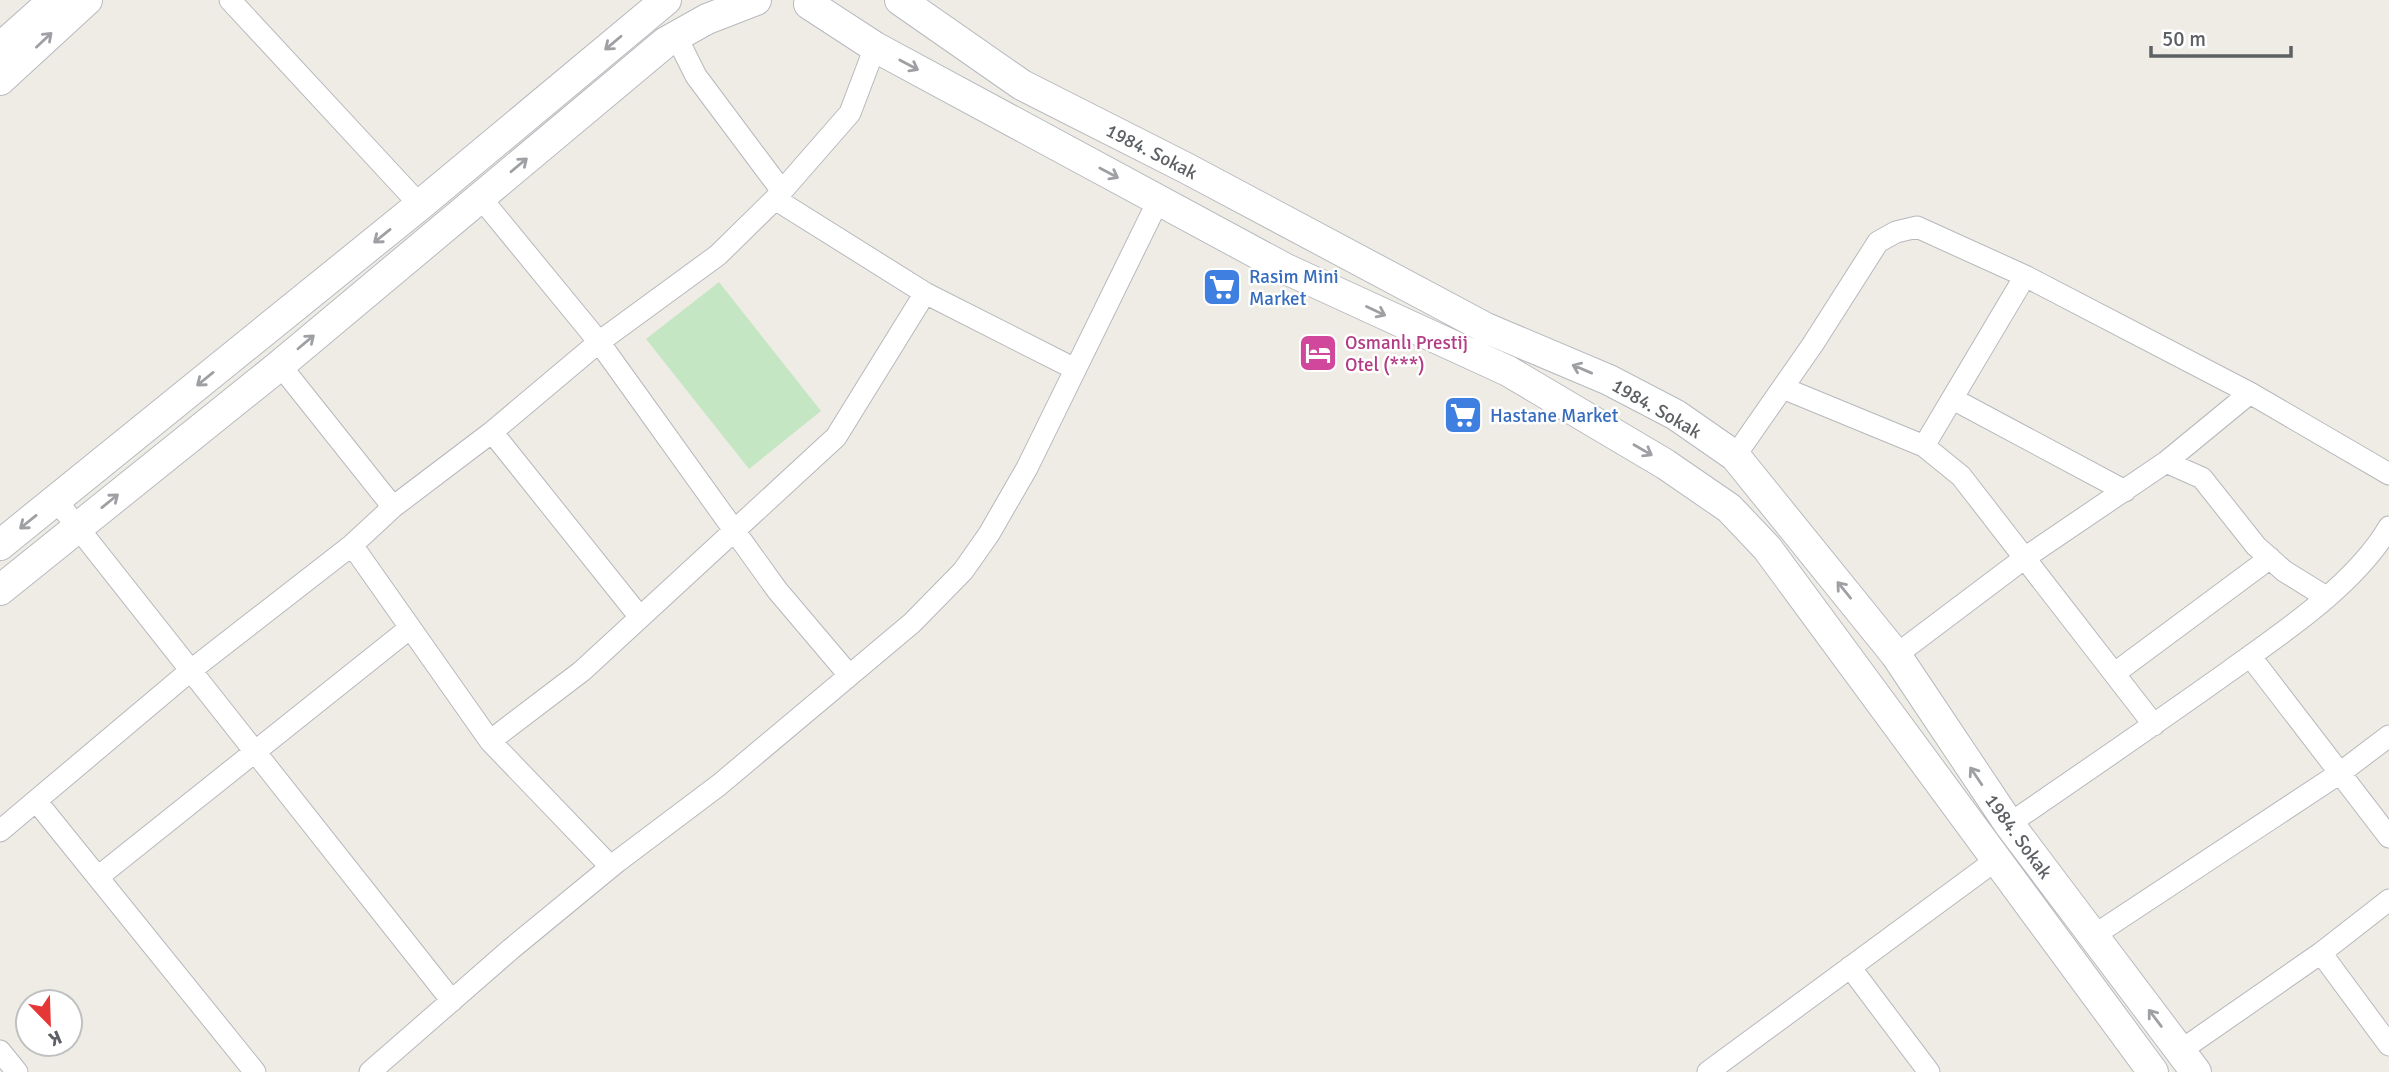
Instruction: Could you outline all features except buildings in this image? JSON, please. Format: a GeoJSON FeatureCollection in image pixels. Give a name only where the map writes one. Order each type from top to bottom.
{"type":"FeatureCollection","features":[{"type":"Feature","properties":{"kind":"main road"},"geometry":{"type":"LineString","coordinates":[[0,80],[87,0]]}},
{"type":"Feature","properties":{"kind":"main road"},"geometry":{"type":"LineString","coordinates":[[0,590],[280,365],[676,36],[707,19],[756,0]]}},
{"type":"Feature","properties":{"kind":"main road","name":"1984. Sokak"},"geometry":{"type":"LineString","coordinates":[[900,0],[1022,85],[1186,168],[1486,328],[1609,380],[1676,415],[1735,456],[1896,655],[2008,824],[2188,1062]]}},
{"type":"Feature","properties":{"kind":"main road"},"geometry":{"type":"LineString","coordinates":[[0,545],[420,205],[662,1]]}},
{"type":"Feature","properties":{"kind":"main road"},"geometry":{"type":"LineString","coordinates":[[806,1],[875,47],[1286,269],[1508,371],[1665,464],[1729,508],[1767,548],[2150,1071]]}},
{"type":"Feature","properties":{"kind":"main road"},"geometry":{"type":"LineString","coordinates":[[0,48],[45,3]]}},
{"type":"Feature","properties":{"kind":"main road"},"geometry":{"type":"LineString","coordinates":[[1748,528],[1776,505]]}},
{"type":"Feature","properties":{"kind":"street"},"geometry":{"type":"LineString","coordinates":[[230,0],[420,205]]}},
{"type":"Feature","properties":{"kind":"street"},"geometry":{"type":"LineString","coordinates":[[676,36],[696,76],[778,195],[925,293],[1075,369]]}},
{"type":"Feature","properties":{"kind":"street"},"geometry":{"type":"LineString","coordinates":[[0,831],[190,671],[352,545],[393,507],[492,432],[599,342],[718,255],[778,195],[850,113],[875,47]]}},
{"type":"Feature","properties":{"kind":"street"},"geometry":{"type":"LineString","coordinates":[[480,197],[599,342],[777,590],[849,675]]}},
{"type":"Feature","properties":{"kind":"street"},"geometry":{"type":"LineString","coordinates":[[370,1072],[611,867],[719,785],[912,623],[963,571],[989,534],[1027,468],[1159,199]]}},
{"type":"Feature","properties":{"kind":"street"},"geometry":{"type":"LineString","coordinates":[[1735,456],[1783,388],[1878,242],[1896,232],[1917,227],[2025,276],[2250,393],[2389,474]]}},
{"type":"Feature","properties":{"kind":"street"},"geometry":{"type":"LineString","coordinates":[[1924,446],[2025,276]]}},
{"type":"Feature","properties":{"kind":"street"},"geometry":{"type":"LineString","coordinates":[[490,741],[582,671],[836,438],[925,293]]}},
{"type":"Feature","properties":{"kind":"street"},"geometry":{"type":"LineString","coordinates":[[280,365],[393,507]]}},
{"type":"Feature","properties":{"kind":"street"},"geometry":{"type":"LineString","coordinates":[[1783,388],[1924,446],[1961,476],[2154,724]]}},
{"type":"Feature","properties":{"kind":"street"},"geometry":{"type":"LineString","coordinates":[[1896,655],[2026,557],[2166,462],[2250,393]]}},
{"type":"Feature","properties":{"kind":"street"},"geometry":{"type":"LineString","coordinates":[[1952,399],[2125,491]]}},
{"type":"Feature","properties":{"kind":"street"},"geometry":{"type":"LineString","coordinates":[[492,432],[639,616]]}},
{"type":"Feature","properties":{"kind":"street"},"geometry":{"type":"LineString","coordinates":[[2166,462],[2202,478],[2256,546],[2326,597]]}},
{"type":"Feature","properties":{"kind":"street"},"geometry":{"type":"LineString","coordinates":[[56,500],[452,1001]]}},
{"type":"Feature","properties":{"kind":"street"},"geometry":{"type":"LineString","coordinates":[[2008,824],[2250,656],[2326,597],[2357,567],[2389,527]]}},
{"type":"Feature","properties":{"kind":"street"},"geometry":{"type":"LineString","coordinates":[[352,545],[490,741],[611,867]]}},
{"type":"Feature","properties":{"kind":"street"},"geometry":{"type":"LineString","coordinates":[[2115,673],[2270,558]]}},
{"type":"Feature","properties":{"kind":"street"},"geometry":{"type":"LineString","coordinates":[[98,877],[410,628]]}},
{"type":"Feature","properties":{"kind":"street"},"geometry":{"type":"LineString","coordinates":[[2250,656],[2389,837]]}},
{"type":"Feature","properties":{"kind":"street"},"geometry":{"type":"LineString","coordinates":[[2093,936],[2340,773],[2389,736]]}},
{"type":"Feature","properties":{"kind":"street"},"geometry":{"type":"LineString","coordinates":[[37,802],[255,1072]]}},
{"type":"Feature","properties":{"kind":"street"},"geometry":{"type":"LineString","coordinates":[[1708,1072],[1996,860]]}},
{"type":"Feature","properties":{"kind":"street"},"geometry":{"type":"LineString","coordinates":[[2188,1062],[2389,900]]}},
{"type":"Feature","properties":{"kind":"street"},"geometry":{"type":"LineString","coordinates":[[2321,953],[2387,1037]]}},
{"type":"Feature","properties":{"kind":"street"},"geometry":{"type":"LineString","coordinates":[[1850,967],[1929,1072]]}},
{"type":"Feature","properties":{"kind":"street"},"geometry":{"type":"LineString","coordinates":[[0,1051],[17,1072]]}},
{"type":"Feature","properties":{"kind":"green space"},"geometry":{"type":"Polygon","coordinates":[[[719,282],[821,411],[749,469],[646,339],[719,282]]]}},
{"type":"Feature","properties":{"kind":"place","name":"Rasim Mini Market"},"geometry":{"type":"Point","coordinates":[1222,287]}},
{"type":"Feature","properties":{"kind":"place","name":"Osmanlı Prestij Otel (***)"},"geometry":{"type":"Point","coordinates":[1318,353]}},
{"type":"Feature","properties":{"kind":"place","name":"Hastane Market"},"geometry":{"type":"Point","coordinates":[1463,415]}}]}
